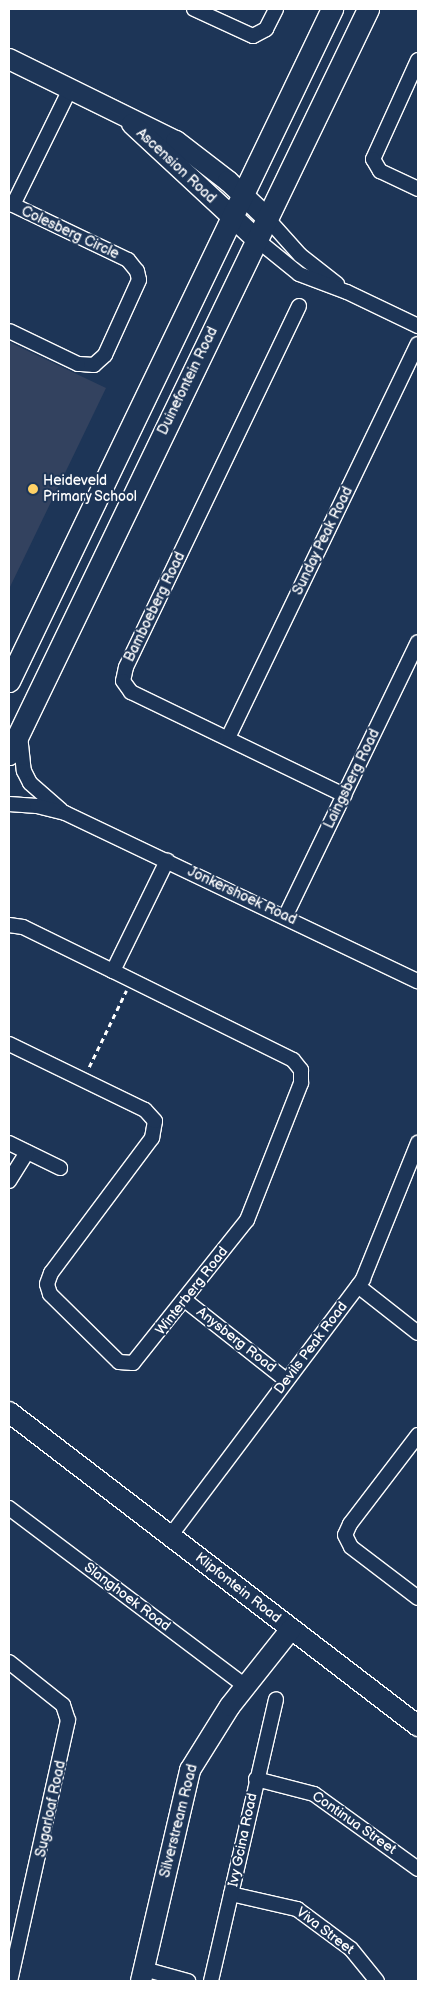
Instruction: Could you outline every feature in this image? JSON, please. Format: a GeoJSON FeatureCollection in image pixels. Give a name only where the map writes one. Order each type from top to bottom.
{"type":"FeatureCollection","features":[{"type":"Feature","properties":{"kind":"main road"},"geometry":{"type":"LineString","coordinates":[[9,681],[233,220],[332,9]]}},
{"type":"Feature","properties":{"kind":"main road","name":"Duinefontein Road"},"geometry":{"type":"LineString","coordinates":[[9,754],[266,217],[368,9]]}},
{"type":"Feature","properties":{"kind":"street"},"geometry":{"type":"LineString","coordinates":[[194,9],[253,36],[266,29],[276,9]]}},
{"type":"Feature","properties":{"kind":"street","name":"Ascension Road"},"geometry":{"type":"LineString","coordinates":[[9,59],[176,141],[244,196],[266,217]]}},
{"type":"Feature","properties":{"kind":"street"},"geometry":{"type":"LineString","coordinates":[[418,60],[373,159],[380,171],[418,189]]}},
{"type":"Feature","properties":{"kind":"street"},"geometry":{"type":"LineString","coordinates":[[11,204],[70,89]]}},
{"type":"Feature","properties":{"kind":"street","name":"Ascension Road"},"geometry":{"type":"LineString","coordinates":[[120,113],[256,240]]}},
{"type":"Feature","properties":{"kind":"street","name":"Colesberg Circle"},"geometry":{"type":"LineString","coordinates":[[9,331],[82,366],[94,365],[105,355],[139,280],[137,271],[128,260],[11,204]]}},
{"type":"Feature","properties":{"kind":"street"},"geometry":{"type":"LineString","coordinates":[[266,217],[307,262],[348,292]]}},
{"type":"Feature","properties":{"kind":"street"},"geometry":{"type":"LineString","coordinates":[[256,240],[292,270],[348,292],[418,326]]}},
{"type":"Feature","properties":{"kind":"street","name":"Bamboeberg Road"},"geometry":{"type":"LineString","coordinates":[[299,306],[123,676],[124,686],[131,692],[344,795]]}},
{"type":"Feature","properties":{"kind":"street","name":"Sunday Peak Road"},"geometry":{"type":"LineString","coordinates":[[228,738],[418,344]]}},
{"type":"Feature","properties":{"kind":"street","name":"Laingsberg Road"},"geometry":{"type":"LineString","coordinates":[[286,916],[418,642]]}},
{"type":"Feature","properties":{"kind":"street","name":"Jonkershoek Road"},"geometry":{"type":"LineString","coordinates":[[20,732],[24,771],[30,783],[65,813]]}},
{"type":"Feature","properties":{"kind":"street","name":"Jonkershoek Road"},"geometry":{"type":"LineString","coordinates":[[9,804],[37,806],[65,813],[286,916],[418,981]]}},
{"type":"Feature","properties":{"kind":"street"},"geometry":{"type":"LineString","coordinates":[[114,971],[167,861]]}},
{"type":"Feature","properties":{"kind":"street","name":"Winterberg Road"},"geometry":{"type":"LineString","coordinates":[[9,925],[23,927],[114,971],[293,1060],[302,1070],[301,1083],[254,1208],[186,1301],[141,1355],[126,1364],[118,1362],[50,1294],[47,1284],[51,1273],[152,1138],[155,1121],[145,1110],[9,1044]]}},
{"type":"Feature","properties":{"kind":"street"},"geometry":{"type":"LineString","coordinates":[[9,1143],[60,1168]]}},
{"type":"Feature","properties":{"kind":"street","name":"Devils Peak Road"},"geometry":{"type":"LineString","coordinates":[[171,1535],[358,1286],[368,1270],[418,1143]]}},
{"type":"Feature","properties":{"kind":"street"},"geometry":{"type":"LineString","coordinates":[[9,1181],[27,1152]]}},
{"type":"Feature","properties":{"kind":"street"},"geometry":{"type":"LineString","coordinates":[[358,1286],[418,1333]]}},
{"type":"Feature","properties":{"kind":"street","name":"Anysberg Road"},"geometry":{"type":"LineString","coordinates":[[186,1301],[286,1380]]}},
{"type":"Feature","properties":{"kind":"street","name":"Klipfontein Road"},"geometry":{"type":"LineString","coordinates":[[9,1412],[56,1451]]}},
{"type":"Feature","properties":{"kind":"street","name":"Klipfontein Road"},"geometry":{"type":"LineString","coordinates":[[9,1420],[56,1451],[171,1535],[418,1726]]}},
{"type":"Feature","properties":{"kind":"street"},"geometry":{"type":"LineString","coordinates":[[418,1435],[350,1524],[345,1535],[351,1547],[418,1598]]}},
{"type":"Feature","properties":{"kind":"street","name":"Slanghoek Road"},"geometry":{"type":"LineString","coordinates":[[9,1508],[245,1686]]}},
{"type":"Feature","properties":{"kind":"street","name":"Silverstream Road"},"geometry":{"type":"LineString","coordinates":[[142,1975],[190,1770],[203,1744],[245,1686],[291,1629]]}},
{"type":"Feature","properties":{"kind":"street","name":"Sugarloaf Road"},"geometry":{"type":"LineString","coordinates":[[9,1662],[63,1705],[68,1720],[43,1846],[10,1981]]}},
{"type":"Feature","properties":{"kind":"street","name":"Ivy Gcina Road"},"geometry":{"type":"LineString","coordinates":[[211,1981],[256,1779],[276,1699]]}},
{"type":"Feature","properties":{"kind":"street","name":"Continua Street"},"geometry":{"type":"LineString","coordinates":[[256,1779],[314,1794],[418,1869]]}},
{"type":"Feature","properties":{"kind":"street","name":"Viva Street"},"geometry":{"type":"LineString","coordinates":[[231,1894],[296,1909],[351,1949],[377,1981]]}},
{"type":"Feature","properties":{"kind":"street"},"geometry":{"type":"LineString","coordinates":[[142,1975],[188,1981]]}},
{"type":"Feature","properties":{"kind":"path"},"geometry":{"type":"LineString","coordinates":[[86,1073],[128,988]]}},
{"type":"Feature","properties":{"kind":"shaded area","name":"Heideveld Primary School"},"geometry":{"type":"Polygon","coordinates":[[[9,342],[106,388],[9,589],[9,342]]]}},
{"type":"Feature","properties":{"kind":"place","name":"Heideveld Primary School"},"geometry":{"type":"Point","coordinates":[33,489]}}]}
